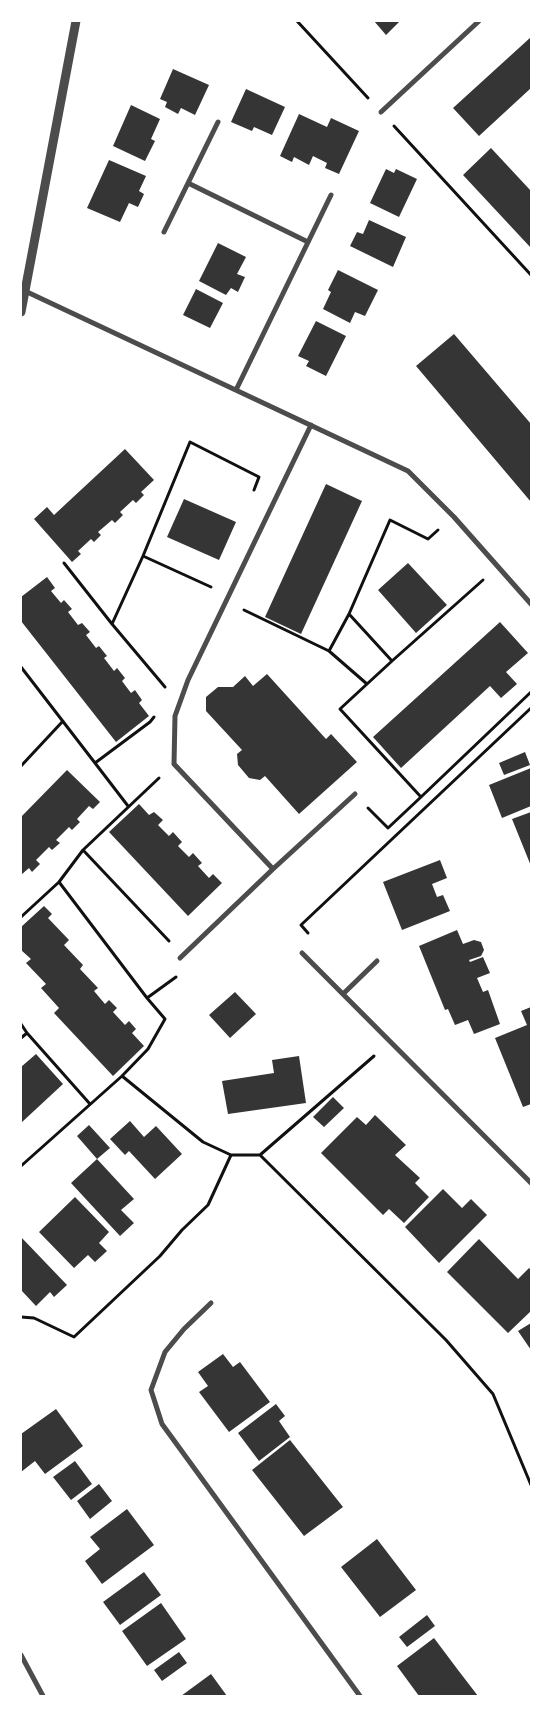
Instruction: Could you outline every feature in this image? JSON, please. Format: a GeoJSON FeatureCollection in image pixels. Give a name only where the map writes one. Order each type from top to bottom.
{"type":"FeatureCollection","features":[{"type":"Feature","properties":{"kind":"street"},"geometry":{"type":"LineString","coordinates":[[21,312],[76,21]]}},
{"type":"Feature","properties":{"kind":"street"},"geometry":{"type":"LineString","coordinates":[[381,112],[479,21]]}},
{"type":"Feature","properties":{"kind":"street"},"geometry":{"type":"LineString","coordinates":[[164,232],[218,122]]}},
{"type":"Feature","properties":{"kind":"street"},"geometry":{"type":"LineString","coordinates":[[188,183],[308,242]]}},
{"type":"Feature","properties":{"kind":"street"},"geometry":{"type":"LineString","coordinates":[[236,390],[331,195]]}},
{"type":"Feature","properties":{"kind":"street"},"geometry":{"type":"LineString","coordinates":[[25,291],[408,471],[454,517],[531,604]]}},
{"type":"Feature","properties":{"kind":"street"},"geometry":{"type":"LineString","coordinates":[[273,869],[174,764],[175,716],[188,680],[310,426]]}},
{"type":"Feature","properties":{"kind":"street"},"geometry":{"type":"LineString","coordinates":[[180,958],[355,794]]}},
{"type":"Feature","properties":{"kind":"street"},"geometry":{"type":"LineString","coordinates":[[302,953],[531,1183]]}},
{"type":"Feature","properties":{"kind":"street"},"geometry":{"type":"LineString","coordinates":[[343,994],[377,961]]}},
{"type":"Feature","properties":{"kind":"street"},"geometry":{"type":"LineString","coordinates":[[211,1303],[184,1329],[165,1352],[151,1390],[162,1424],[360,1696]]}},
{"type":"Feature","properties":{"kind":"street"},"geometry":{"type":"LineString","coordinates":[[21,1655],[43,1696]]}},
{"type":"Feature","properties":{"kind":"path"},"geometry":{"type":"LineString","coordinates":[[297,21],[531,275]]}},
{"type":"Feature","properties":{"kind":"path"},"geometry":{"type":"LineString","coordinates":[[112,624],[143,556],[190,442],[260,477],[252,494]]}},
{"type":"Feature","properties":{"kind":"path"},"geometry":{"type":"LineString","coordinates":[[330,651],[349,614],[390,520],[428,539],[454,517]]}},
{"type":"Feature","properties":{"kind":"path"},"geometry":{"type":"LineString","coordinates":[[143,556],[213,588]]}},
{"type":"Feature","properties":{"kind":"path"},"geometry":{"type":"LineString","coordinates":[[64,563],[166,689]]}},
{"type":"Feature","properties":{"kind":"path"},"geometry":{"type":"LineString","coordinates":[[421,797],[340,709],[392,660],[498,567]]}},
{"type":"Feature","properties":{"kind":"path"},"geometry":{"type":"LineString","coordinates":[[226,602],[330,651],[367,684]]}},
{"type":"Feature","properties":{"kind":"path"},"geometry":{"type":"LineString","coordinates":[[349,614],[392,660]]}},
{"type":"Feature","properties":{"kind":"path"},"geometry":{"type":"LineString","coordinates":[[21,667],[128,806]]}},
{"type":"Feature","properties":{"kind":"path"},"geometry":{"type":"LineString","coordinates":[[355,794],[388,828],[531,692]]}},
{"type":"Feature","properties":{"kind":"path"},"geometry":{"type":"LineString","coordinates":[[302,953],[316,941],[301,925],[531,708]]}},
{"type":"Feature","properties":{"kind":"path"},"geometry":{"type":"LineString","coordinates":[[95,763],[150,722],[158,711],[175,716]]}},
{"type":"Feature","properties":{"kind":"path"},"geometry":{"type":"LineString","coordinates":[[21,766],[63,721]]}},
{"type":"Feature","properties":{"kind":"path"},"geometry":{"type":"LineString","coordinates":[[21,917],[59,882],[83,850],[174,764]]}},
{"type":"Feature","properties":{"kind":"path"},"geometry":{"type":"LineString","coordinates":[[83,850],[173,945],[180,958],[183,971],[147,998]]}},
{"type":"Feature","properties":{"kind":"path"},"geometry":{"type":"LineString","coordinates":[[21,1166],[122,1076],[148,1049],[165,1019],[59,882]]}},
{"type":"Feature","properties":{"kind":"path"},"geometry":{"type":"LineString","coordinates":[[21,1024],[90,1104]]}},
{"type":"Feature","properties":{"kind":"path"},"geometry":{"type":"LineString","coordinates":[[21,1038],[27,1033]]}},
{"type":"Feature","properties":{"kind":"path"},"geometry":{"type":"LineString","coordinates":[[122,1076],[203,1142],[231,1155],[260,1155],[390,1042]]}},
{"type":"Feature","properties":{"kind":"path"},"geometry":{"type":"LineString","coordinates":[[21,1317],[34,1318],[74,1337],[160,1256],[182,1230],[208,1205],[231,1155]]}},
{"type":"Feature","properties":{"kind":"path"},"geometry":{"type":"LineString","coordinates":[[260,1155],[446,1340],[492,1394],[531,1485]]}},
{"type":"Feature","properties":{"kind":"building"},"geometry":{"type":"Polygon","coordinates":[[[374,21],[400,21],[386,35],[374,21]]]}},
{"type":"Feature","properties":{"kind":"building"},"geometry":{"type":"Polygon","coordinates":[[[531,37],[531,88],[479,136],[453,108],[531,37]]]}},
{"type":"Feature","properties":{"kind":"building"},"geometry":{"type":"Polygon","coordinates":[[[173,69],[209,85],[195,115],[181,108],[178,114],[165,107],[167,102],[160,99],[173,69]]]}},
{"type":"Feature","properties":{"kind":"building"},"geometry":{"type":"Polygon","coordinates":[[[246,89],[285,107],[272,135],[254,127],[252,131],[231,122],[246,89]]]}},
{"type":"Feature","properties":{"kind":"building"},"geometry":{"type":"Polygon","coordinates":[[[131,105],[160,119],[151,139],[155,141],[145,161],[113,146],[131,105]]]}},
{"type":"Feature","properties":{"kind":"building"},"geometry":{"type":"Polygon","coordinates":[[[299,114],[327,127],[331,118],[359,131],[339,174],[325,168],[327,163],[313,156],[309,165],[294,157],[292,162],[280,156],[299,114]]]}},
{"type":"Feature","properties":{"kind":"building"},"geometry":{"type":"Polygon","coordinates":[[[491,148],[531,191],[531,248],[463,175],[491,148]]]}},
{"type":"Feature","properties":{"kind":"building"},"geometry":{"type":"Polygon","coordinates":[[[109,160],[146,176],[139,191],[144,194],[138,207],[129,203],[120,222],[87,208],[109,160]]]}},
{"type":"Feature","properties":{"kind":"building"},"geometry":{"type":"Polygon","coordinates":[[[386,169],[394,173],[396,169],[417,179],[399,217],[370,203],[386,169]]]}},
{"type":"Feature","properties":{"kind":"building"},"geometry":{"type":"Polygon","coordinates":[[[369,220],[406,237],[393,267],[350,246],[357,232],[363,234],[369,220]]]}},
{"type":"Feature","properties":{"kind":"building"},"geometry":{"type":"Polygon","coordinates":[[[218,243],[246,257],[237,274],[245,277],[238,292],[231,288],[226,295],[199,281],[218,243]]]}},
{"type":"Feature","properties":{"kind":"building"},"geometry":{"type":"Polygon","coordinates":[[[338,270],[378,290],[365,316],[355,312],[350,323],[323,309],[331,292],[328,290],[338,270]]]}},
{"type":"Feature","properties":{"kind":"building"},"geometry":{"type":"Polygon","coordinates":[[[196,289],[223,303],[210,328],[183,315],[196,289]]]}},
{"type":"Feature","properties":{"kind":"building"},"geometry":{"type":"Polygon","coordinates":[[[316,321],[346,336],[326,376],[306,366],[309,361],[298,356],[316,321]]]}},
{"type":"Feature","properties":{"kind":"building"},"geometry":{"type":"Polygon","coordinates":[[[454,334],[531,424],[531,502],[416,366],[454,334]]]}},
{"type":"Feature","properties":{"kind":"building"},"geometry":{"type":"Polygon","coordinates":[[[125,449],[154,480],[141,492],[144,495],[136,503],[133,500],[120,512],[123,515],[115,523],[112,520],[98,532],[101,535],[94,542],[91,539],[78,551],[81,554],[72,562],[34,519],[47,507],[54,515],[125,449]]]}},
{"type":"Feature","properties":{"kind":"building"},"geometry":{"type":"Polygon","coordinates":[[[326,484],[362,501],[301,634],[265,617],[326,484]]]}},
{"type":"Feature","properties":{"kind":"building"},"geometry":{"type":"Polygon","coordinates":[[[184,499],[236,522],[219,560],[167,537],[184,499]]]}},
{"type":"Feature","properties":{"kind":"building"},"geometry":{"type":"Polygon","coordinates":[[[408,563],[447,605],[416,633],[378,590],[408,563]]]}},
{"type":"Feature","properties":{"kind":"building"},"geometry":{"type":"Polygon","coordinates":[[[47,577],[55,588],[51,591],[61,603],[64,600],[72,609],[68,612],[78,625],[82,623],[90,632],[86,635],[96,648],[99,646],[107,656],[104,658],[114,671],[117,668],[125,678],[122,681],[131,693],[135,690],[142,700],[139,703],[149,716],[116,742],[21,621],[21,597],[47,577]]]}},
{"type":"Feature","properties":{"kind":"building"},"geometry":{"type":"Polygon","coordinates":[[[500,622],[528,653],[506,672],[517,684],[501,698],[490,686],[401,768],[373,737],[500,622]]]}},
{"type":"Feature","properties":{"kind":"building"},"geometry":{"type":"Polygon","coordinates":[[[267,674],[326,739],[331,734],[357,762],[299,814],[265,776],[260,780],[249,778],[238,765],[237,754],[242,750],[206,711],[206,697],[218,687],[233,687],[245,676],[253,686],[267,674]]]}},
{"type":"Feature","properties":{"kind":"building"},"geometry":{"type":"Polygon","coordinates":[[[525,752],[530,765],[504,775],[499,763],[525,752]]]}},
{"type":"Feature","properties":{"kind":"building"},"geometry":{"type":"Polygon","coordinates":[[[531,768],[531,806],[502,818],[489,785],[531,768]]]}},
{"type":"Feature","properties":{"kind":"building"},"geometry":{"type":"Polygon","coordinates":[[[67,770],[100,802],[93,809],[89,806],[77,819],[80,822],[72,830],[69,827],[56,840],[60,843],[52,850],[49,847],[36,860],[40,864],[32,872],[29,868],[21,875],[21,817],[67,770]]]}},
{"type":"Feature","properties":{"kind":"building"},"geometry":{"type":"Polygon","coordinates":[[[139,804],[149,815],[154,812],[163,820],[158,825],[169,836],[173,832],[182,842],[178,846],[189,857],[193,853],[202,863],[198,866],[209,878],[213,874],[222,883],[188,916],[109,832],[139,804]]]}},
{"type":"Feature","properties":{"kind":"building"},"geometry":{"type":"Polygon","coordinates":[[[531,812],[531,866],[512,819],[531,812]]]}},
{"type":"Feature","properties":{"kind":"building"},"geometry":{"type":"Polygon","coordinates":[[[440,860],[447,878],[432,884],[437,897],[443,895],[450,911],[402,930],[383,882],[440,860]]]}},
{"type":"Feature","properties":{"kind":"building"},"geometry":{"type":"Polygon","coordinates":[[[44,906],[52,914],[48,918],[69,940],[64,945],[83,965],[80,969],[98,988],[94,991],[105,1004],[109,1000],[117,1008],[113,1012],[125,1025],[129,1021],[136,1029],[132,1033],[144,1046],[113,1076],[54,1013],[59,1008],[41,988],[46,984],[26,963],[31,959],[21,950],[21,927],[44,906]]]}},
{"type":"Feature","properties":{"kind":"building"},"geometry":{"type":"Polygon","coordinates":[[[457,930],[463,944],[474,940],[481,942],[484,950],[481,956],[469,960],[470,962],[483,957],[490,973],[477,978],[483,992],[488,990],[500,1024],[474,1034],[468,1020],[455,1025],[448,1009],[445,1010],[419,946],[457,930]]]}},
{"type":"Feature","properties":{"kind":"building"},"geometry":{"type":"Polygon","coordinates":[[[235,992],[256,1014],[230,1038],[209,1015],[235,992]]]}},
{"type":"Feature","properties":{"kind":"building"},"geometry":{"type":"Polygon","coordinates":[[[531,1007],[531,1104],[523,1107],[495,1038],[527,1025],[521,1011],[531,1007]]]}},
{"type":"Feature","properties":{"kind":"building"},"geometry":{"type":"Polygon","coordinates":[[[36,1054],[63,1084],[21,1123],[21,1067],[36,1054]]]}},
{"type":"Feature","properties":{"kind":"building"},"geometry":{"type":"Polygon","coordinates":[[[299,1056],[306,1103],[228,1114],[222,1081],[274,1073],[272,1060],[299,1056]]]}},
{"type":"Feature","properties":{"kind":"building"},"geometry":{"type":"Polygon","coordinates":[[[333,1097],[344,1108],[324,1127],[313,1117],[333,1097]]]}},
{"type":"Feature","properties":{"kind":"building"},"geometry":{"type":"Polygon","coordinates":[[[375,1115],[406,1145],[395,1155],[420,1178],[415,1183],[429,1197],[404,1223],[389,1209],[383,1215],[321,1153],[357,1117],[366,1125],[375,1115]]]}},
{"type":"Feature","properties":{"kind":"building"},"geometry":{"type":"Polygon","coordinates":[[[130,1121],[144,1137],[156,1126],[182,1154],[155,1179],[129,1151],[125,1155],[110,1139],[130,1121]]]}},
{"type":"Feature","properties":{"kind":"building"},"geometry":{"type":"Polygon","coordinates":[[[89,1125],[110,1148],[97,1159],[77,1136],[89,1125]]]}},
{"type":"Feature","properties":{"kind":"building"},"geometry":{"type":"Polygon","coordinates":[[[97,1159],[134,1199],[121,1210],[134,1223],[120,1236],[71,1183],[97,1159]]]}},
{"type":"Feature","properties":{"kind":"building"},"geometry":{"type":"Polygon","coordinates":[[[443,1189],[462,1208],[471,1199],[487,1215],[439,1263],[405,1227],[443,1189]]]}},
{"type":"Feature","properties":{"kind":"building"},"geometry":{"type":"Polygon","coordinates":[[[75,1197],[109,1232],[99,1243],[107,1251],[95,1262],[88,1255],[74,1268],[39,1232],[75,1197]]]}},
{"type":"Feature","properties":{"kind":"building"},"geometry":{"type":"Polygon","coordinates":[[[21,1237],[67,1285],[54,1297],[50,1292],[36,1306],[21,1290],[21,1237]]]}},
{"type":"Feature","properties":{"kind":"building"},"geometry":{"type":"Polygon","coordinates":[[[479,1239],[518,1279],[529,1268],[531,1270],[531,1311],[508,1333],[447,1272],[479,1239]]]}},
{"type":"Feature","properties":{"kind":"building"},"geometry":{"type":"Polygon","coordinates":[[[531,1323],[531,1350],[518,1331],[531,1323]]]}},
{"type":"Feature","properties":{"kind":"building"},"geometry":{"type":"Polygon","coordinates":[[[223,1354],[233,1367],[240,1362],[270,1402],[229,1432],[199,1392],[208,1386],[198,1372],[223,1354]]]}},
{"type":"Feature","properties":{"kind":"building"},"geometry":{"type":"Polygon","coordinates":[[[276,1404],[285,1416],[279,1421],[290,1437],[259,1461],[238,1433],[276,1404]]]}},
{"type":"Feature","properties":{"kind":"building"},"geometry":{"type":"Polygon","coordinates":[[[56,1409],[83,1446],[45,1474],[35,1461],[21,1472],[21,1434],[56,1409]]]}},
{"type":"Feature","properties":{"kind":"building"},"geometry":{"type":"Polygon","coordinates":[[[290,1440],[343,1507],[304,1536],[252,1470],[290,1440]]]}},
{"type":"Feature","properties":{"kind":"building"},"geometry":{"type":"Polygon","coordinates":[[[75,1461],[92,1484],[71,1500],[53,1477],[75,1461]]]}},
{"type":"Feature","properties":{"kind":"building"},"geometry":{"type":"Polygon","coordinates":[[[99,1484],[112,1501],[90,1519],[77,1501],[99,1484]]]}},
{"type":"Feature","properties":{"kind":"building"},"geometry":{"type":"Polygon","coordinates":[[[127,1509],[154,1545],[102,1584],[85,1561],[100,1549],[90,1537],[127,1509]]]}},
{"type":"Feature","properties":{"kind":"building"},"geometry":{"type":"Polygon","coordinates":[[[377,1539],[416,1590],[380,1617],[341,1567],[377,1539]]]}},
{"type":"Feature","properties":{"kind":"building"},"geometry":{"type":"Polygon","coordinates":[[[144,1572],[161,1595],[120,1625],[103,1602],[144,1572]]]}},
{"type":"Feature","properties":{"kind":"building"},"geometry":{"type":"Polygon","coordinates":[[[161,1603],[186,1639],[147,1666],[122,1631],[161,1603]]]}},
{"type":"Feature","properties":{"kind":"building"},"geometry":{"type":"Polygon","coordinates":[[[427,1615],[435,1626],[407,1647],[399,1637],[427,1615]]]}},
{"type":"Feature","properties":{"kind":"building"},"geometry":{"type":"Polygon","coordinates":[[[434,1638],[478,1696],[419,1696],[397,1666],[434,1638]]]}},
{"type":"Feature","properties":{"kind":"building"},"geometry":{"type":"Polygon","coordinates":[[[179,1652],[187,1663],[162,1681],[154,1670],[179,1652]]]}},
{"type":"Feature","properties":{"kind":"building"},"geometry":{"type":"Polygon","coordinates":[[[211,1674],[227,1696],[181,1696],[211,1674]]]}}]}
